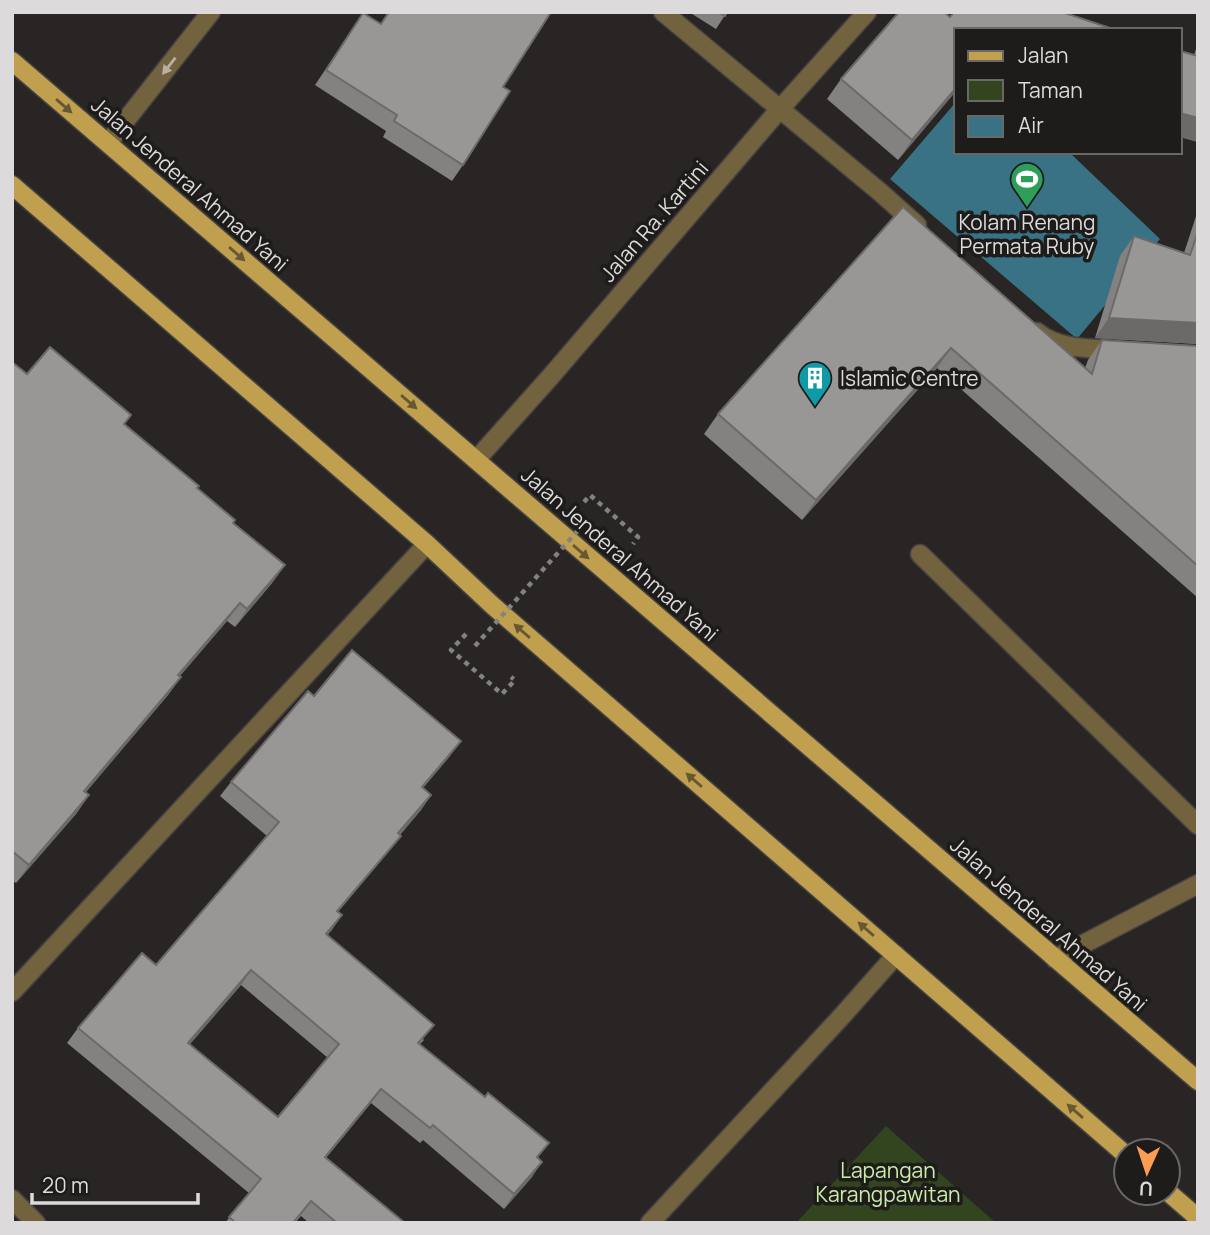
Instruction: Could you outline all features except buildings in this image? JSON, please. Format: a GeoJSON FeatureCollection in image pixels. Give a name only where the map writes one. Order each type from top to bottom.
{"type":"FeatureCollection","features":[{"type":"Feature","properties":{"kind":"main road","name":"Jalan Jenderal Ahmad Yani"},"geometry":{"type":"LineString","coordinates":[[12,61],[1198,1081]]}},
{"type":"Feature","properties":{"kind":"main road"},"geometry":{"type":"LineString","coordinates":[[12,185],[1112,1144]]}},
{"type":"Feature","properties":{"kind":"main road"},"geometry":{"type":"LineString","coordinates":[[1182,1204],[1198,1218]]}},
{"type":"Feature","properties":{"kind":"street"},"geometry":{"type":"LineString","coordinates":[[108,144],[211,12]]}},
{"type":"Feature","properties":{"kind":"street"},"geometry":{"type":"LineString","coordinates":[[663,12],[880,192],[931,238]]}},
{"type":"Feature","properties":{"kind":"street","name":"Jalan Ra. Kartini"},"geometry":{"type":"LineString","coordinates":[[476,460],[867,12]]}},
{"type":"Feature","properties":{"kind":"street"},"geometry":{"type":"LineString","coordinates":[[1027,324],[1045,339],[1077,348],[1130,351]]}},
{"type":"Feature","properties":{"kind":"street"},"geometry":{"type":"LineString","coordinates":[[12,992],[427,544]]}},
{"type":"Feature","properties":{"kind":"street"},"geometry":{"type":"LineString","coordinates":[[920,554],[1198,825]]}},
{"type":"Feature","properties":{"kind":"street"},"geometry":{"type":"LineString","coordinates":[[1055,959],[1198,884]]}},
{"type":"Feature","properties":{"kind":"street"},"geometry":{"type":"LineString","coordinates":[[650,1223],[896,955]]}},
{"type":"Feature","properties":{"kind":"street"},"geometry":{"type":"LineString","coordinates":[[12,1199],[36,1223]]}},
{"type":"Feature","properties":{"kind":"path"},"geometry":{"type":"LineString","coordinates":[[475,646],[589,518]]}},
{"type":"Feature","properties":{"kind":"path"},"geometry":{"type":"LineString","coordinates":[[451,650],[502,694],[515,680],[505,672]]}},
{"type":"Feature","properties":{"kind":"green space","name":"Lapangan Karangpawitan"},"geometry":{"type":"Polygon","coordinates":[[[886,1126],[996,1223],[796,1223],[886,1126]]]}},
{"type":"Feature","properties":{"kind":"water","name":"Kolam Renang Permata Ruby"},"geometry":{"type":"Polygon","coordinates":[[[954,104],[954,154],[1071,154],[1160,239],[1077,339],[890,179],[954,104]]]}},
{"type":"Feature","properties":{"kind":"place","name":"Kolam Renang Permata Ruby"},"geometry":{"type":"Point","coordinates":[1027,209]}},
{"type":"Feature","properties":{"kind":"place","name":"Islamic Centre"},"geometry":{"type":"Point","coordinates":[815,408]}}]}
